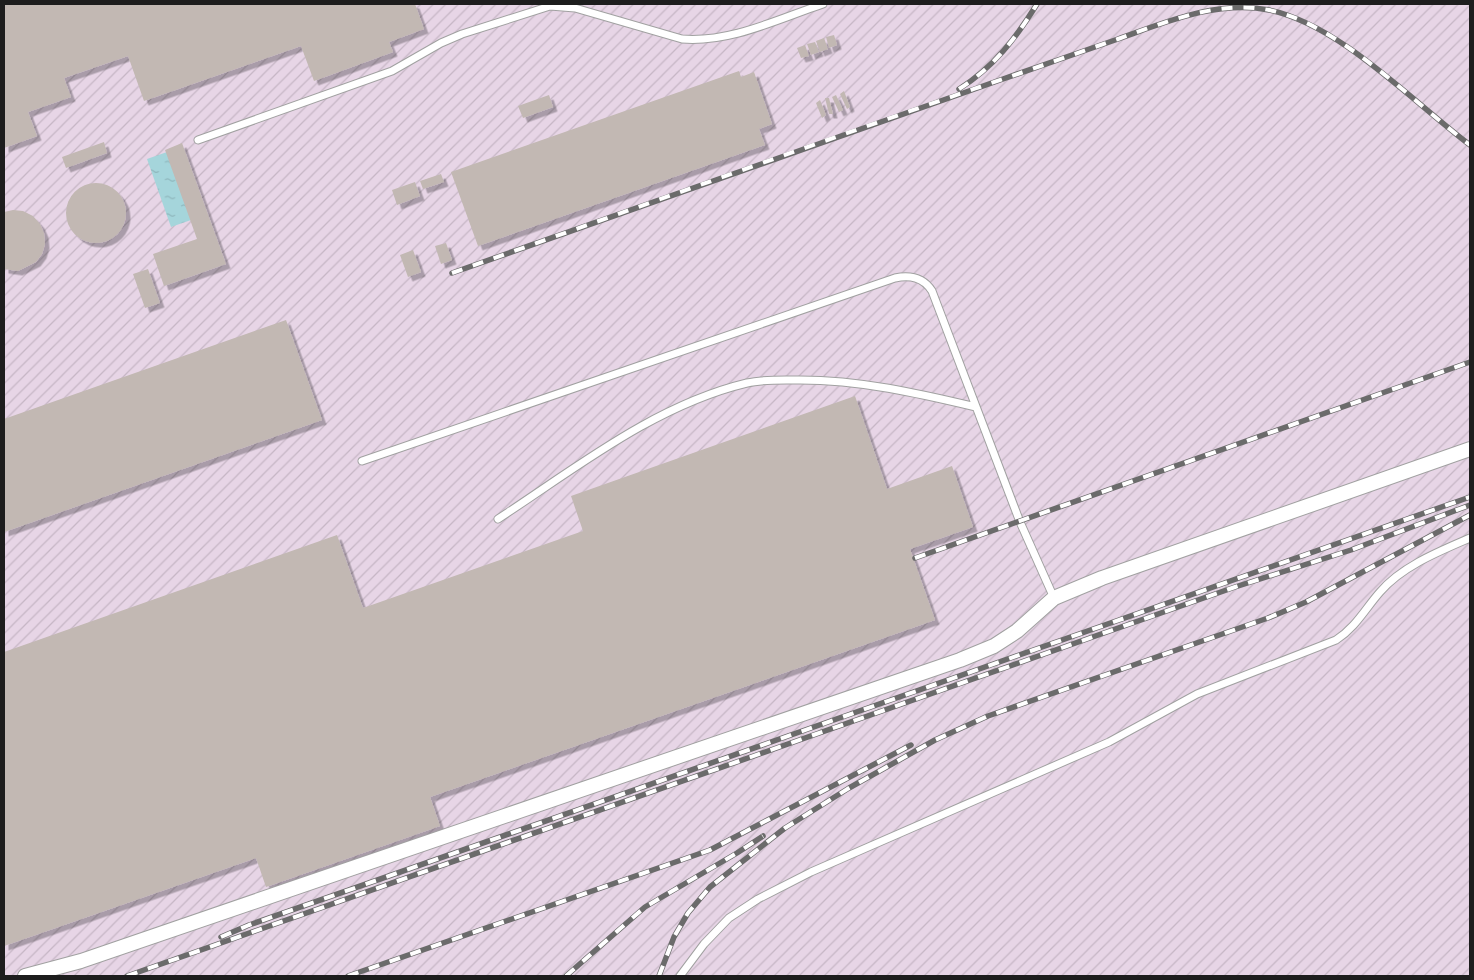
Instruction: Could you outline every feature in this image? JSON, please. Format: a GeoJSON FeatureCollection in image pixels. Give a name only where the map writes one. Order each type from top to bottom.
{"type":"FeatureCollection","features":[{"type":"Feature","properties":{"kind":"street"},"geometry":{"type":"LineString","coordinates":[[25,976],[81,961],[960,660],[994,646],[1017,631],[1054,598],[1102,578],[1470,449]]}},
{"type":"Feature","properties":{"kind":"lane"},"geometry":{"type":"LineString","coordinates":[[198,140],[392,71],[441,43],[462,34],[550,6],[575,8],[682,39],[697,40],[728,36],[823,4]]}},
{"type":"Feature","properties":{"kind":"lane"},"geometry":{"type":"LineString","coordinates":[[362,461],[905,276],[921,280],[932,291],[1020,522],[1054,598]]}},
{"type":"Feature","properties":{"kind":"lane"},"geometry":{"type":"LineString","coordinates":[[498,519],[600,453],[670,411],[748,382],[773,380],[846,381],[889,387],[976,407]]}},
{"type":"Feature","properties":{"kind":"lane"},"geometry":{"type":"LineString","coordinates":[[680,976],[704,944],[729,918],[758,899],[811,872],[1109,742],[1197,694],[1336,640],[1352,630],[1381,591],[1396,577],[1443,550],[1470,538]]}},
{"type":"Feature","properties":{"kind":"shaded area"},"geometry":{"type":"Polygon","coordinates":[[[4,4],[1470,4],[1470,976],[4,976],[4,4]]]}},
{"type":"Feature","properties":{"kind":"water"},"geometry":{"type":"Polygon","coordinates":[[[167,152],[191,220],[171,227],[147,159],[167,152]]]}},
{"type":"Feature","properties":{"kind":"building"},"geometry":{"type":"Polygon","coordinates":[[[4,4],[415,4],[424,29],[389,42],[393,52],[314,81],[301,46],[144,101],[128,56],[64,78],[71,97],[28,112],[37,136],[4,148],[4,4]]]}},
{"type":"Feature","properties":{"kind":"building"},"geometry":{"type":"Polygon","coordinates":[[[834,35],[837,45],[829,48],[826,37],[834,35]]]}},
{"type":"Feature","properties":{"kind":"building"},"geometry":{"type":"Polygon","coordinates":[[[824,38],[828,49],[820,52],[816,41],[824,38]]]}},
{"type":"Feature","properties":{"kind":"building"},"geometry":{"type":"Polygon","coordinates":[[[815,42],[819,52],[811,55],[807,44],[815,42]]]}},
{"type":"Feature","properties":{"kind":"building"},"geometry":{"type":"Polygon","coordinates":[[[805,45],[809,56],[801,58],[797,48],[805,45]]]}},
{"type":"Feature","properties":{"kind":"building"},"geometry":{"type":"Polygon","coordinates":[[[739,71],[741,77],[754,72],[772,124],[759,129],[765,145],[478,246],[451,172],[739,71]]]}},
{"type":"Feature","properties":{"kind":"building"},"geometry":{"type":"Polygon","coordinates":[[[844,91],[850,107],[847,109],[840,94],[844,91]]]}},
{"type":"Feature","properties":{"kind":"building"},"geometry":{"type":"Polygon","coordinates":[[[549,95],[553,107],[523,118],[518,106],[549,95]]]}},
{"type":"Feature","properties":{"kind":"building"},"geometry":{"type":"Polygon","coordinates":[[[836,95],[843,110],[839,112],[832,97],[836,95]]]}},
{"type":"Feature","properties":{"kind":"building"},"geometry":{"type":"Polygon","coordinates":[[[825,98],[829,98],[833,114],[829,114],[825,98]]]}},
{"type":"Feature","properties":{"kind":"building"},"geometry":{"type":"Polygon","coordinates":[[[820,100],[826,115],[822,118],[816,103],[820,100]]]}},
{"type":"Feature","properties":{"kind":"building"},"geometry":{"type":"Polygon","coordinates":[[[104,142],[107,153],[66,168],[62,157],[104,142]]]}},
{"type":"Feature","properties":{"kind":"building"},"geometry":{"type":"Polygon","coordinates":[[[182,143],[226,264],[164,286],[153,254],[197,239],[165,150],[182,143]]]}},
{"type":"Feature","properties":{"kind":"building"},"geometry":{"type":"Polygon","coordinates":[[[441,174],[444,182],[423,189],[420,181],[441,174]]]}},
{"type":"Feature","properties":{"kind":"building"},"geometry":{"type":"Polygon","coordinates":[[[415,182],[420,196],[397,205],[392,190],[415,182]]]}},
{"type":"Feature","properties":{"kind":"building"},"geometry":{"type":"Polygon","coordinates":[[[90,183],[102,183],[113,188],[121,196],[126,207],[124,225],[113,238],[102,243],[90,243],[79,238],[71,230],[66,219],[66,207],[71,196],[79,188],[90,183]]]}},
{"type":"Feature","properties":{"kind":"building"},"geometry":{"type":"Polygon","coordinates":[[[13,210],[23,211],[33,216],[40,224],[44,233],[45,244],[42,254],[36,262],[18,271],[4,269],[4,212],[13,210]]]}},
{"type":"Feature","properties":{"kind":"building"},"geometry":{"type":"Polygon","coordinates":[[[446,243],[452,260],[441,264],[435,246],[446,243]]]}},
{"type":"Feature","properties":{"kind":"building"},"geometry":{"type":"Polygon","coordinates":[[[413,250],[421,272],[408,277],[400,255],[413,250]]]}},
{"type":"Feature","properties":{"kind":"building"},"geometry":{"type":"Polygon","coordinates":[[[148,269],[160,303],[145,308],[133,274],[148,269]]]}},
{"type":"Feature","properties":{"kind":"building"},"geometry":{"type":"Polygon","coordinates":[[[286,320],[322,420],[4,532],[4,419],[286,320]]]}},
{"type":"Feature","properties":{"kind":"building"},"geometry":{"type":"Polygon","coordinates":[[[855,396],[887,489],[952,466],[973,527],[910,549],[935,620],[430,797],[440,826],[266,887],[256,858],[4,946],[4,652],[337,535],[363,608],[583,531],[571,496],[855,396]]]}},
{"type":"Feature","properties":{"kind":"railway"},"geometry":{"type":"LineString","coordinates":[[959,89],[994,61],[1021,29],[1037,4]]}},
{"type":"Feature","properties":{"kind":"railway"},"geometry":{"type":"LineString","coordinates":[[452,273],[1155,26],[1211,10],[1230,8],[1269,10],[1295,18],[1322,31],[1400,87],[1470,145]]}},
{"type":"Feature","properties":{"kind":"railway"},"geometry":{"type":"LineString","coordinates":[[915,558],[1470,362]]}},
{"type":"Feature","properties":{"kind":"railway"},"geometry":{"type":"LineString","coordinates":[[221,937],[249,925],[1470,497]]}},
{"type":"Feature","properties":{"kind":"railway"},"geometry":{"type":"LineString","coordinates":[[127,976],[1235,587],[1351,550],[1470,505]]}},
{"type":"Feature","properties":{"kind":"railway"},"geometry":{"type":"LineString","coordinates":[[659,976],[674,937],[688,913],[710,887],[785,828],[849,788],[935,740],[988,716],[1268,618],[1306,602],[1470,515]]}},
{"type":"Feature","properties":{"kind":"railway"},"geometry":{"type":"LineString","coordinates":[[348,976],[710,850],[911,745]]}},
{"type":"Feature","properties":{"kind":"railway"},"geometry":{"type":"LineString","coordinates":[[566,976],[645,907],[763,836]]}}]}
